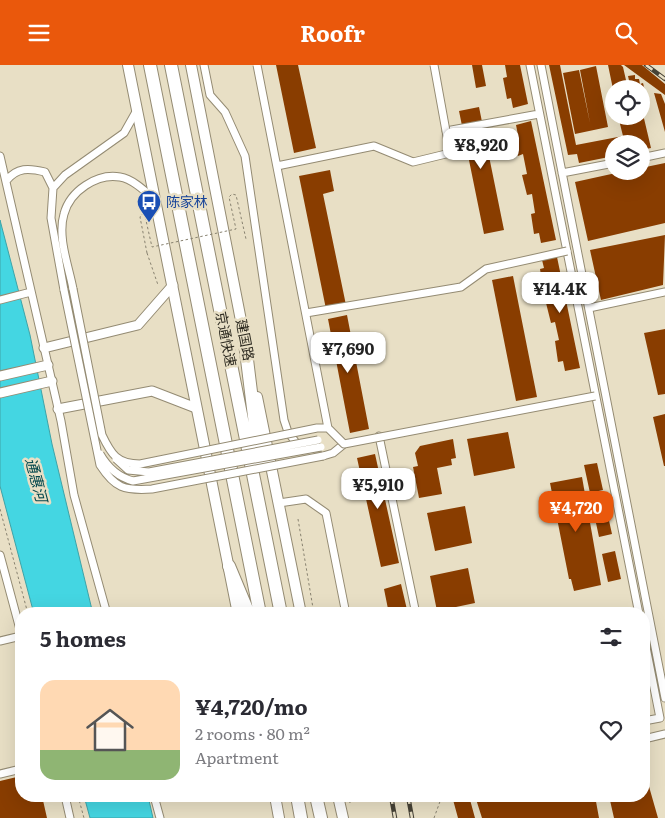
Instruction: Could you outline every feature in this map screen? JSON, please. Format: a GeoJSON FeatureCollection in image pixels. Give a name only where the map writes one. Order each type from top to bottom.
{"type":"FeatureCollection","features":[{"type":"Feature","properties":{"kind":"highway","name":"京通快速"},"geometry":{"type":"LineString","coordinates":[[150,65],[259,607]]}},
{"type":"Feature","properties":{"kind":"highway","name":"京通快速"},"geometry":{"type":"LineString","coordinates":[[171,65],[280,607]]}},
{"type":"Feature","properties":{"kind":"highway"},"geometry":{"type":"LineString","coordinates":[[244,335],[272,569]]}},
{"type":"Feature","properties":{"kind":"highway"},"geometry":{"type":"LineString","coordinates":[[229,566],[247,607]]}},
{"type":"Feature","properties":{"kind":"highway"},"geometry":{"type":"LineString","coordinates":[[298,802],[302,818]]}},
{"type":"Feature","properties":{"kind":"highway"},"geometry":{"type":"LineString","coordinates":[[317,802],[321,818]]}},
{"type":"Feature","properties":{"kind":"main road"},"geometry":{"type":"LineString","coordinates":[[128,65],[174,285],[196,409],[237,607]]}},
{"type":"Feature","properties":{"kind":"main road","name":"建国路"},"geometry":{"type":"LineString","coordinates":[[191,65],[300,607]]}},
{"type":"Feature","properties":{"kind":"main road"},"geometry":{"type":"LineString","coordinates":[[276,802],[279,818]]}},
{"type":"Feature","properties":{"kind":"main road"},"geometry":{"type":"LineString","coordinates":[[339,802],[343,818]]}},
{"type":"Feature","properties":{"kind":"street"},"geometry":{"type":"LineString","coordinates":[[204,65],[210,95],[225,113],[244,156],[284,420],[288,432],[297,444]]}},
{"type":"Feature","properties":{"kind":"street"},"geometry":{"type":"LineString","coordinates":[[257,65],[328,428],[344,444]]}},
{"type":"Feature","properties":{"kind":"street"},"geometry":{"type":"LineString","coordinates":[[277,166],[374,146],[413,161],[450,153],[434,65]]}},
{"type":"Feature","properties":{"kind":"street"},"geometry":{"type":"LineString","coordinates":[[530,65],[638,607]]}},
{"type":"Feature","properties":{"kind":"street"},"geometry":{"type":"LineString","coordinates":[[541,65],[647,607]]}},
{"type":"Feature","properties":{"kind":"street"},"geometry":{"type":"LineString","coordinates":[[53,188],[65,175],[124,133],[137,109]]}},
{"type":"Feature","properties":{"kind":"street"},"geometry":{"type":"LineString","coordinates":[[446,131],[539,113]]}},
{"type":"Feature","properties":{"kind":"street"},"geometry":{"type":"LineString","coordinates":[[650,156],[665,153]]}},
{"type":"Feature","properties":{"kind":"street"},"geometry":{"type":"LineString","coordinates":[[0,156],[52,381],[74,495],[105,607]]}},
{"type":"Feature","properties":{"kind":"street"},"geometry":{"type":"LineString","coordinates":[[562,173],[605,165]]}},
{"type":"Feature","properties":{"kind":"street"},"geometry":{"type":"LineString","coordinates":[[6,181],[13,172],[28,168],[45,172],[53,188],[51,218],[96,447],[100,465],[108,478],[118,486],[134,490],[323,456],[333,453],[344,444],[595,396]]}},
{"type":"Feature","properties":{"kind":"street"},"geometry":{"type":"LineString","coordinates":[[96,447],[106,463],[122,478],[134,481],[319,443],[297,444],[149,472],[128,470],[112,455],[102,435],[62,234],[64,214],[71,199],[100,177],[121,177],[138,185],[156,200]]}},
{"type":"Feature","properties":{"kind":"street"},"geometry":{"type":"LineString","coordinates":[[306,313],[461,287],[486,269],[567,251]]}},
{"type":"Feature","properties":{"kind":"street"},"geometry":{"type":"LineString","coordinates":[[44,348],[138,325],[174,285]]}},
{"type":"Feature","properties":{"kind":"street"},"geometry":{"type":"LineString","coordinates":[[0,300],[31,291]]}},
{"type":"Feature","properties":{"kind":"street"},"geometry":{"type":"LineString","coordinates":[[589,308],[665,292]]}},
{"type":"Feature","properties":{"kind":"street"},"geometry":{"type":"LineString","coordinates":[[0,376],[48,365]]}},
{"type":"Feature","properties":{"kind":"street"},"geometry":{"type":"LineString","coordinates":[[0,393],[52,381]]}},
{"type":"Feature","properties":{"kind":"street"},"geometry":{"type":"LineString","coordinates":[[58,409],[152,391],[196,409]]}},
{"type":"Feature","properties":{"kind":"street"},"geometry":{"type":"LineString","coordinates":[[112,455],[130,464],[140,464],[317,428],[328,428]]}},
{"type":"Feature","properties":{"kind":"street"},"geometry":{"type":"LineString","coordinates":[[379,437],[415,607]]}},
{"type":"Feature","properties":{"kind":"street"},"geometry":{"type":"LineString","coordinates":[[279,503],[306,499],[326,513],[345,607]]}},
{"type":"Feature","properties":{"kind":"street"},"geometry":{"type":"LineString","coordinates":[[0,555],[15,612]]}},
{"type":"Feature","properties":{"kind":"street"},"geometry":{"type":"LineString","coordinates":[[650,621],[665,698]]}},
{"type":"Feature","properties":{"kind":"street"},"geometry":{"type":"LineString","coordinates":[[0,641],[15,637]]}},
{"type":"Feature","properties":{"kind":"street"},"geometry":{"type":"LineString","coordinates":[[650,667],[660,718],[650,720]]}},
{"type":"Feature","properties":{"kind":"street"},"geometry":{"type":"LineString","coordinates":[[650,738],[665,734]]}},
{"type":"Feature","properties":{"kind":"street"},"geometry":{"type":"LineString","coordinates":[[0,774],[15,770]]}},
{"type":"Feature","properties":{"kind":"street"},"geometry":{"type":"LineString","coordinates":[[66,802],[70,818]]}},
{"type":"Feature","properties":{"kind":"street"},"geometry":{"type":"LineString","coordinates":[[156,802],[160,818]]}},
{"type":"Feature","properties":{"kind":"path"},"geometry":{"type":"LineString","coordinates":[[158,285],[147,253],[140,217],[142,214],[145,216],[152,247],[236,229],[229,197],[232,194],[236,195],[246,239]]}},
{"type":"Feature","properties":{"kind":"path"},"geometry":{"type":"LineString","coordinates":[[0,509],[26,607]]}},
{"type":"Feature","properties":{"kind":"path"},"geometry":{"type":"LineString","coordinates":[[298,519],[313,607]]}},
{"type":"Feature","properties":{"kind":"path"},"geometry":{"type":"LineString","coordinates":[[80,802],[84,818]]}},
{"type":"Feature","properties":{"kind":"path"},"geometry":{"type":"LineString","coordinates":[[434,818],[440,802]]}},
{"type":"Feature","properties":{"kind":"water","name":"通惠河"},"geometry":{"type":"Polygon","coordinates":[[[0,220],[30,335],[52,444],[91,607],[32,607],[0,486],[0,220]]]}},
{"type":"Feature","properties":{"kind":"water"},"geometry":{"type":"Polygon","coordinates":[[[86,802],[149,802],[153,818],[90,818],[86,802]]]}},
{"type":"Feature","properties":{"kind":"building"},"geometry":{"type":"Polygon","coordinates":[[[276,65],[298,65],[316,148],[294,153],[276,65]]]}},
{"type":"Feature","properties":{"kind":"building"},"geometry":{"type":"Polygon","coordinates":[[[472,65],[482,65],[486,86],[476,88],[472,65]]]}},
{"type":"Feature","properties":{"kind":"building"},"geometry":{"type":"Polygon","coordinates":[[[505,65],[520,65],[528,104],[513,108],[511,98],[507,99],[503,78],[507,77],[505,65]]]}},
{"type":"Feature","properties":{"kind":"building"},"geometry":{"type":"Polygon","coordinates":[[[549,65],[560,65],[576,145],[605,139],[605,158],[579,163],[577,154],[568,155],[549,65]]]}},
{"type":"Feature","properties":{"kind":"building"},"geometry":{"type":"Polygon","coordinates":[[[608,65],[621,65],[626,80],[611,80],[608,65]]]}},
{"type":"Feature","properties":{"kind":"building"},"geometry":{"type":"Polygon","coordinates":[[[624,65],[642,65],[665,84],[665,95],[650,84],[650,80],[644,80],[624,65]]]}},
{"type":"Feature","properties":{"kind":"building"},"geometry":{"type":"Polygon","coordinates":[[[596,66],[605,112],[605,125],[608,127],[575,134],[563,73],[579,70],[590,123],[580,70],[596,66]]]}},
{"type":"Feature","properties":{"kind":"building"},"geometry":{"type":"Polygon","coordinates":[[[635,75],[635,79],[639,80],[629,80],[628,76],[635,75]]]}},
{"type":"Feature","properties":{"kind":"building"},"geometry":{"type":"Polygon","coordinates":[[[654,93],[661,94],[665,104],[665,132],[654,93]]]}},
{"type":"Feature","properties":{"kind":"building"},"geometry":{"type":"Polygon","coordinates":[[[479,107],[504,230],[484,234],[459,111],[479,107]]]}},
{"type":"Feature","properties":{"kind":"building"},"geometry":{"type":"Polygon","coordinates":[[[531,121],[556,240],[541,243],[539,233],[534,234],[531,214],[535,213],[532,194],[527,195],[522,175],[527,174],[523,154],[518,156],[514,136],[518,135],[516,125],[531,121]]]}},
{"type":"Feature","properties":{"kind":"building"},"geometry":{"type":"Polygon","coordinates":[[[620,125],[646,125],[648,135],[623,135],[620,125]]]}},
{"type":"Feature","properties":{"kind":"building"},"geometry":{"type":"Polygon","coordinates":[[[665,163],[665,223],[588,241],[575,182],[605,175],[605,180],[650,180],[650,166],[665,163]]]}},
{"type":"Feature","properties":{"kind":"building"},"geometry":{"type":"Polygon","coordinates":[[[330,170],[334,191],[323,194],[346,305],[326,309],[299,176],[330,170]]]}},
{"type":"Feature","properties":{"kind":"building"},"geometry":{"type":"Polygon","coordinates":[[[665,235],[663,285],[601,300],[590,250],[665,235]]]}},
{"type":"Feature","properties":{"kind":"building"},"geometry":{"type":"Polygon","coordinates":[[[557,257],[580,368],[565,371],[563,361],[558,362],[555,341],[559,340],[555,322],[551,323],[546,303],[551,302],[548,287],[543,288],[540,269],[544,268],[542,260],[557,257]]]}},
{"type":"Feature","properties":{"kind":"building"},"geometry":{"type":"Polygon","coordinates":[[[513,276],[537,397],[516,401],[492,280],[513,276]]]}},
{"type":"Feature","properties":{"kind":"building"},"geometry":{"type":"Polygon","coordinates":[[[347,315],[369,429],[350,433],[328,319],[347,315]]]}},
{"type":"Feature","properties":{"kind":"building"},"geometry":{"type":"Polygon","coordinates":[[[665,329],[665,394],[658,395],[644,333],[665,329]]]}},
{"type":"Feature","properties":{"kind":"building"},"geometry":{"type":"Polygon","coordinates":[[[665,414],[665,466],[664,466],[653,417],[665,414]]]}},
{"type":"Feature","properties":{"kind":"building"},"geometry":{"type":"Polygon","coordinates":[[[508,432],[515,468],[474,476],[467,439],[508,432]]]}},
{"type":"Feature","properties":{"kind":"building"},"geometry":{"type":"Polygon","coordinates":[[[453,439],[456,458],[451,459],[452,465],[437,468],[442,494],[419,498],[413,467],[418,466],[415,453],[420,446],[453,439]]]}},
{"type":"Feature","properties":{"kind":"building"},"geometry":{"type":"Polygon","coordinates":[[[375,454],[399,563],[381,567],[357,458],[375,454]]]}},
{"type":"Feature","properties":{"kind":"building"},"geometry":{"type":"Polygon","coordinates":[[[597,463],[603,490],[590,493],[584,465],[597,463]]]}},
{"type":"Feature","properties":{"kind":"building"},"geometry":{"type":"Polygon","coordinates":[[[582,477],[601,585],[574,591],[571,579],[569,579],[550,483],[582,477]]]}},
{"type":"Feature","properties":{"kind":"building"},"geometry":{"type":"Polygon","coordinates":[[[465,506],[472,543],[435,551],[427,513],[465,506]]]}},
{"type":"Feature","properties":{"kind":"building"},"geometry":{"type":"Polygon","coordinates":[[[606,507],[612,534],[599,537],[593,509],[606,507]]]}},
{"type":"Feature","properties":{"kind":"building"},"geometry":{"type":"Polygon","coordinates":[[[615,551],[621,579],[608,582],[602,554],[615,551]]]}},
{"type":"Feature","properties":{"kind":"building"},"geometry":{"type":"Polygon","coordinates":[[[468,568],[475,603],[456,607],[436,607],[430,576],[468,568]]]}},
{"type":"Feature","properties":{"kind":"building"},"geometry":{"type":"Polygon","coordinates":[[[401,584],[406,607],[388,607],[384,589],[401,584]]]}},
{"type":"Feature","properties":{"kind":"building"},"geometry":{"type":"Polygon","coordinates":[[[15,777],[15,802],[43,802],[47,818],[0,818],[0,781],[15,777]]]}},
{"type":"Feature","properties":{"kind":"building"},"geometry":{"type":"Polygon","coordinates":[[[650,790],[658,818],[614,818],[610,802],[650,802],[650,790]]]}},
{"type":"Feature","properties":{"kind":"building"},"geometry":{"type":"Polygon","coordinates":[[[454,802],[471,802],[475,818],[458,818],[454,802]]]}},
{"type":"Feature","properties":{"kind":"building"},"geometry":{"type":"Polygon","coordinates":[[[477,802],[596,802],[599,818],[482,818],[477,802]]]}},
{"type":"Feature","properties":{"kind":"railway"},"geometry":{"type":"LineString","coordinates":[[646,65],[665,79]]}},
{"type":"Feature","properties":{"kind":"railway"},"geometry":{"type":"LineString","coordinates":[[392,802],[395,818]]}},
{"type":"Feature","properties":{"kind":"railway"},"geometry":{"type":"LineString","coordinates":[[409,802],[412,818]]}},
{"type":"Feature","properties":{"kind":"place","name":"陈家林"},"geometry":{"type":"Point","coordinates":[149,223]}}]}
